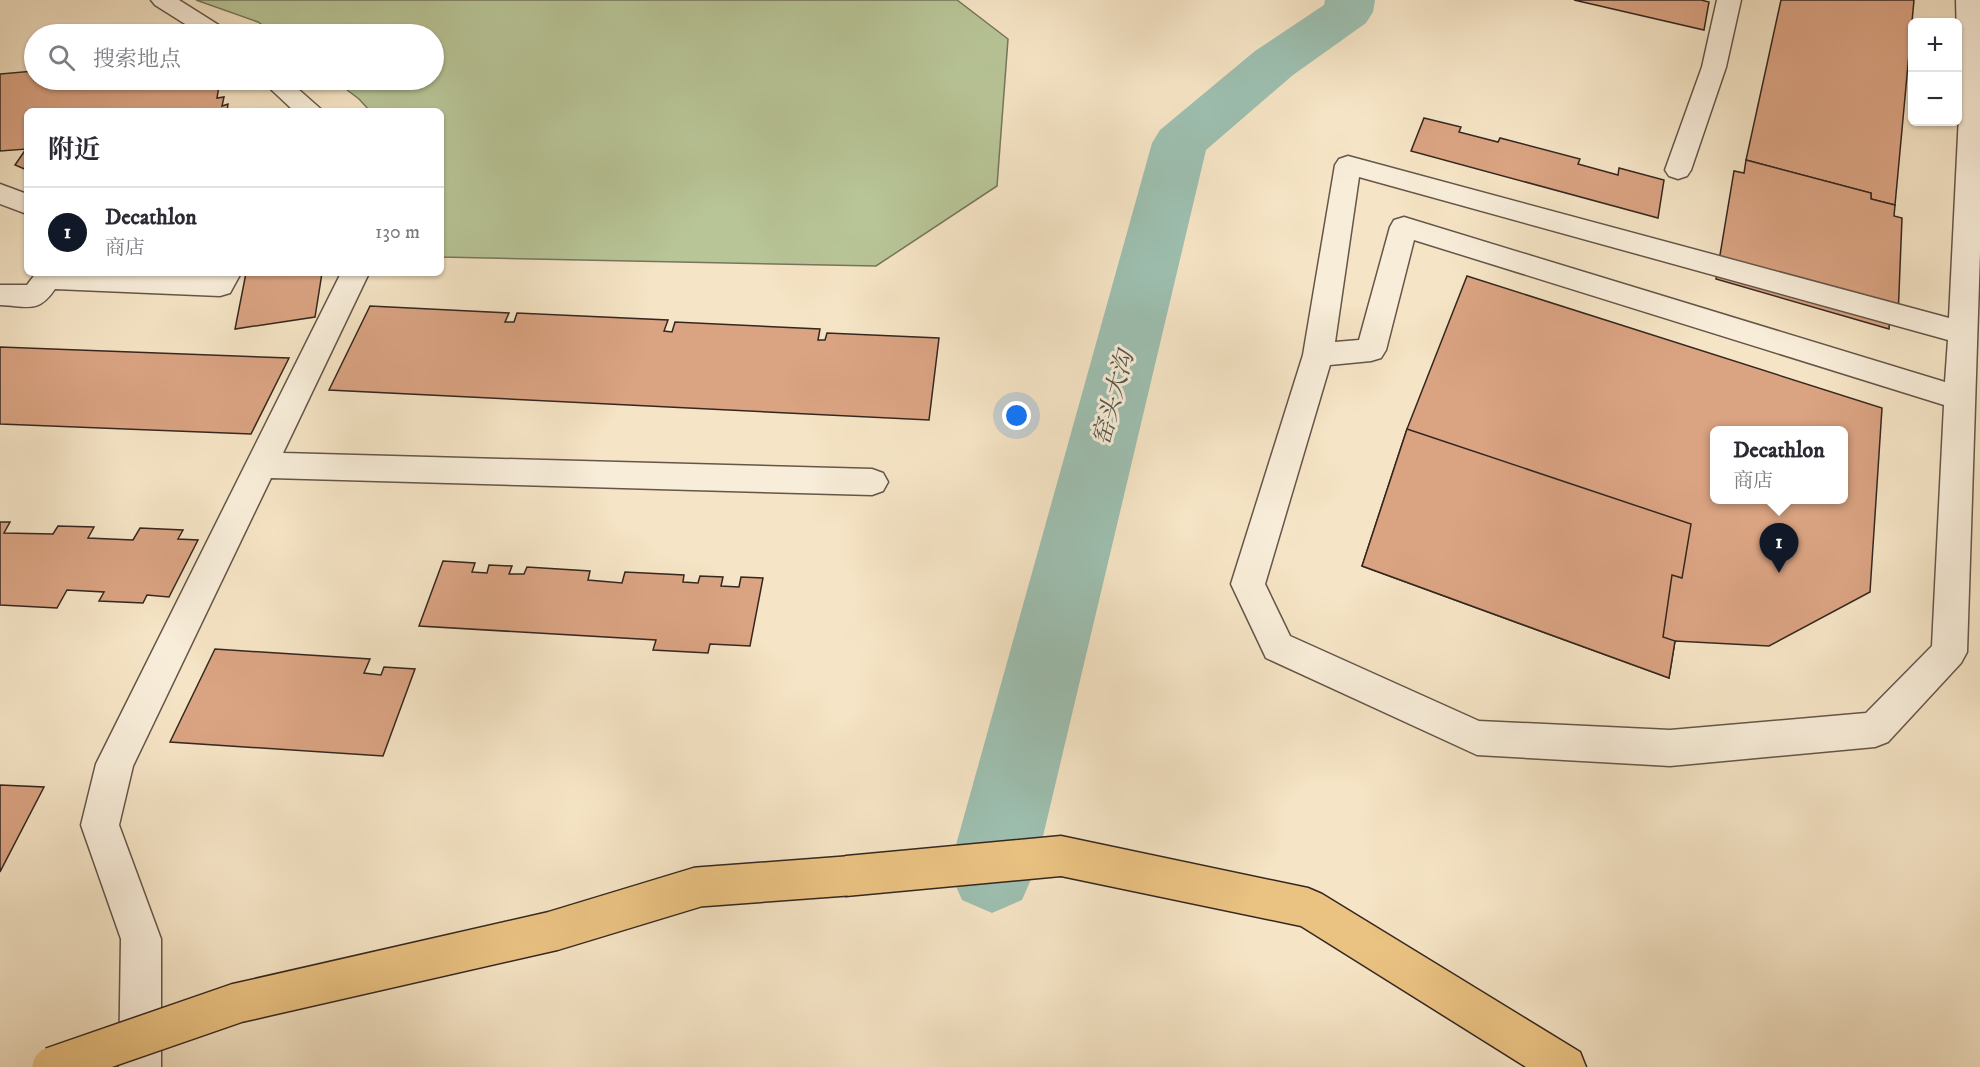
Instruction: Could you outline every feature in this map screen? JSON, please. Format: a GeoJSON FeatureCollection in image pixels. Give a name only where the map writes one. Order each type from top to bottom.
{"type":"FeatureCollection","features":[{"type":"Feature","properties":{"kind":"highway"},"geometry":{"type":"LineString","coordinates":[[52,1067],[237,1003],[553,931],[698,886],[846,876],[1061,856],[1308,908],[1565,1067]]}},
{"type":"Feature","properties":{"kind":"street"},"geometry":{"type":"LineString","coordinates":[[163,0],[201,24]]}},
{"type":"Feature","properties":{"kind":"street"},"geometry":{"type":"LineString","coordinates":[[1678,170],[1714,67],[1729,0]]}},
{"type":"Feature","properties":{"kind":"street"},"geometry":{"type":"LineString","coordinates":[[1963,333],[1348,165],[1318,355],[1248,584],[1278,647],[1478,738],[1670,748],[1875,730],[1949,652],[1963,333],[1976,116],[1968,0]]}},
{"type":"Feature","properties":{"kind":"street"},"geometry":{"type":"LineString","coordinates":[[285,90],[306,108]]}},
{"type":"Feature","properties":{"kind":"street"},"geometry":{"type":"LineString","coordinates":[[0,192],[24,204]]}},
{"type":"Feature","properties":{"kind":"street"},"geometry":{"type":"LineString","coordinates":[[1318,355],[1371,350],[1404,227],[1960,398]]}},
{"type":"Feature","properties":{"kind":"street"},"geometry":{"type":"LineString","coordinates":[[0,296],[35,296],[49,276],[220,286],[225,276]]}},
{"type":"Feature","properties":{"kind":"street"},"geometry":{"type":"LineString","coordinates":[[140,1067],[141,939],[100,825],[115,764],[354,276]]}},
{"type":"Feature","properties":{"kind":"street"},"geometry":{"type":"LineString","coordinates":[[261,465],[872,482]]}},
{"type":"Feature","properties":{"kind":"green space"},"geometry":{"type":"Polygon","coordinates":[[[196,0],[957,0],[1008,39],[997,186],[876,266],[444,257],[444,108],[367,108],[347,90],[444,90],[444,24],[261,24],[196,0]]]}},
{"type":"Feature","properties":{"kind":"building"},"geometry":{"type":"Polygon","coordinates":[[[1574,0],[1701,0],[1709,2],[1704,30],[1574,0]]]}},
{"type":"Feature","properties":{"kind":"building"},"geometry":{"type":"Polygon","coordinates":[[[1781,0],[1914,0],[1912,18],[1908,18],[1908,65],[1895,205],[1871,199],[1871,193],[1746,160],[1781,0]]]}},
{"type":"Feature","properties":{"kind":"building"},"geometry":{"type":"Polygon","coordinates":[[[24,72],[24,90],[218,90],[217,98],[224,97],[222,106],[228,104],[227,108],[24,108],[24,149],[0,151],[0,74],[24,72]]]}},
{"type":"Feature","properties":{"kind":"building"},"geometry":{"type":"Polygon","coordinates":[[[1424,118],[1461,127],[1459,132],[1498,142],[1500,138],[1580,159],[1578,164],[1618,175],[1619,168],[1664,180],[1658,218],[1411,151],[1424,118]]]}},
{"type":"Feature","properties":{"kind":"building"},"geometry":{"type":"Polygon","coordinates":[[[24,152],[24,169],[15,165],[24,152]]]}},
{"type":"Feature","properties":{"kind":"building"},"geometry":{"type":"Polygon","coordinates":[[[1746,160],[1871,193],[1871,199],[1895,205],[1894,216],[1902,218],[1898,318],[1890,315],[1889,329],[1716,279],[1734,171],[1744,173],[1746,160]]]}},
{"type":"Feature","properties":{"kind":"building"},"geometry":{"type":"Polygon","coordinates":[[[245,276],[322,276],[315,317],[235,329],[245,276]]]}},
{"type":"Feature","properties":{"kind":"building"},"geometry":{"type":"Polygon","coordinates":[[[1467,276],[1882,408],[1870,592],[1769,646],[1675,641],[1669,678],[1362,566],[1407,429],[1467,276]]]}},
{"type":"Feature","properties":{"kind":"building"},"geometry":{"type":"Polygon","coordinates":[[[370,306],[509,313],[505,322],[514,322],[517,313],[668,320],[664,331],[672,332],[675,322],[820,329],[818,340],[825,340],[827,333],[939,338],[929,420],[329,390],[370,306]]]}},
{"type":"Feature","properties":{"kind":"building"},"geometry":{"type":"Polygon","coordinates":[[[0,347],[289,358],[251,434],[0,424],[0,347]]]}},
{"type":"Feature","properties":{"kind":"building"},"geometry":{"type":"Polygon","coordinates":[[[1407,429],[1691,524],[1682,578],[1672,575],[1663,637],[1675,641],[1669,678],[1362,566],[1407,429]]]}},
{"type":"Feature","properties":{"kind":"building"},"geometry":{"type":"Polygon","coordinates":[[[0,522],[10,522],[4,533],[53,534],[58,526],[94,527],[88,538],[133,540],[140,528],[183,530],[178,539],[198,540],[169,597],[147,595],[143,603],[99,601],[104,592],[67,590],[57,608],[0,605],[0,522]]]}},
{"type":"Feature","properties":{"kind":"building"},"geometry":{"type":"Polygon","coordinates":[[[443,561],[475,563],[472,572],[487,573],[489,565],[512,566],[509,574],[524,574],[527,567],[590,571],[588,580],[622,583],[625,572],[684,575],[683,582],[698,583],[700,576],[723,577],[721,586],[739,587],[741,577],[763,578],[750,646],[710,644],[708,653],[653,650],[656,640],[419,626],[443,561]]]}},
{"type":"Feature","properties":{"kind":"building"},"geometry":{"type":"Polygon","coordinates":[[[215,649],[370,659],[364,673],[381,675],[384,667],[415,669],[383,756],[170,742],[215,649]]]}},
{"type":"Feature","properties":{"kind":"building"},"geometry":{"type":"Polygon","coordinates":[[[0,785],[44,787],[0,872],[0,785]]]}},
{"type":"Feature","properties":{"kind":"waterway","name":"窑头大沟"},"geometry":{"type":"LineString","coordinates":[[992,870],[1180,143],[1274,63],[1348,12],[1350,0]]}},
{"type":"Feature","properties":{"kind":"place","name":"Decathlon"},"geometry":{"type":"Point","coordinates":[1779,573]}}]}
